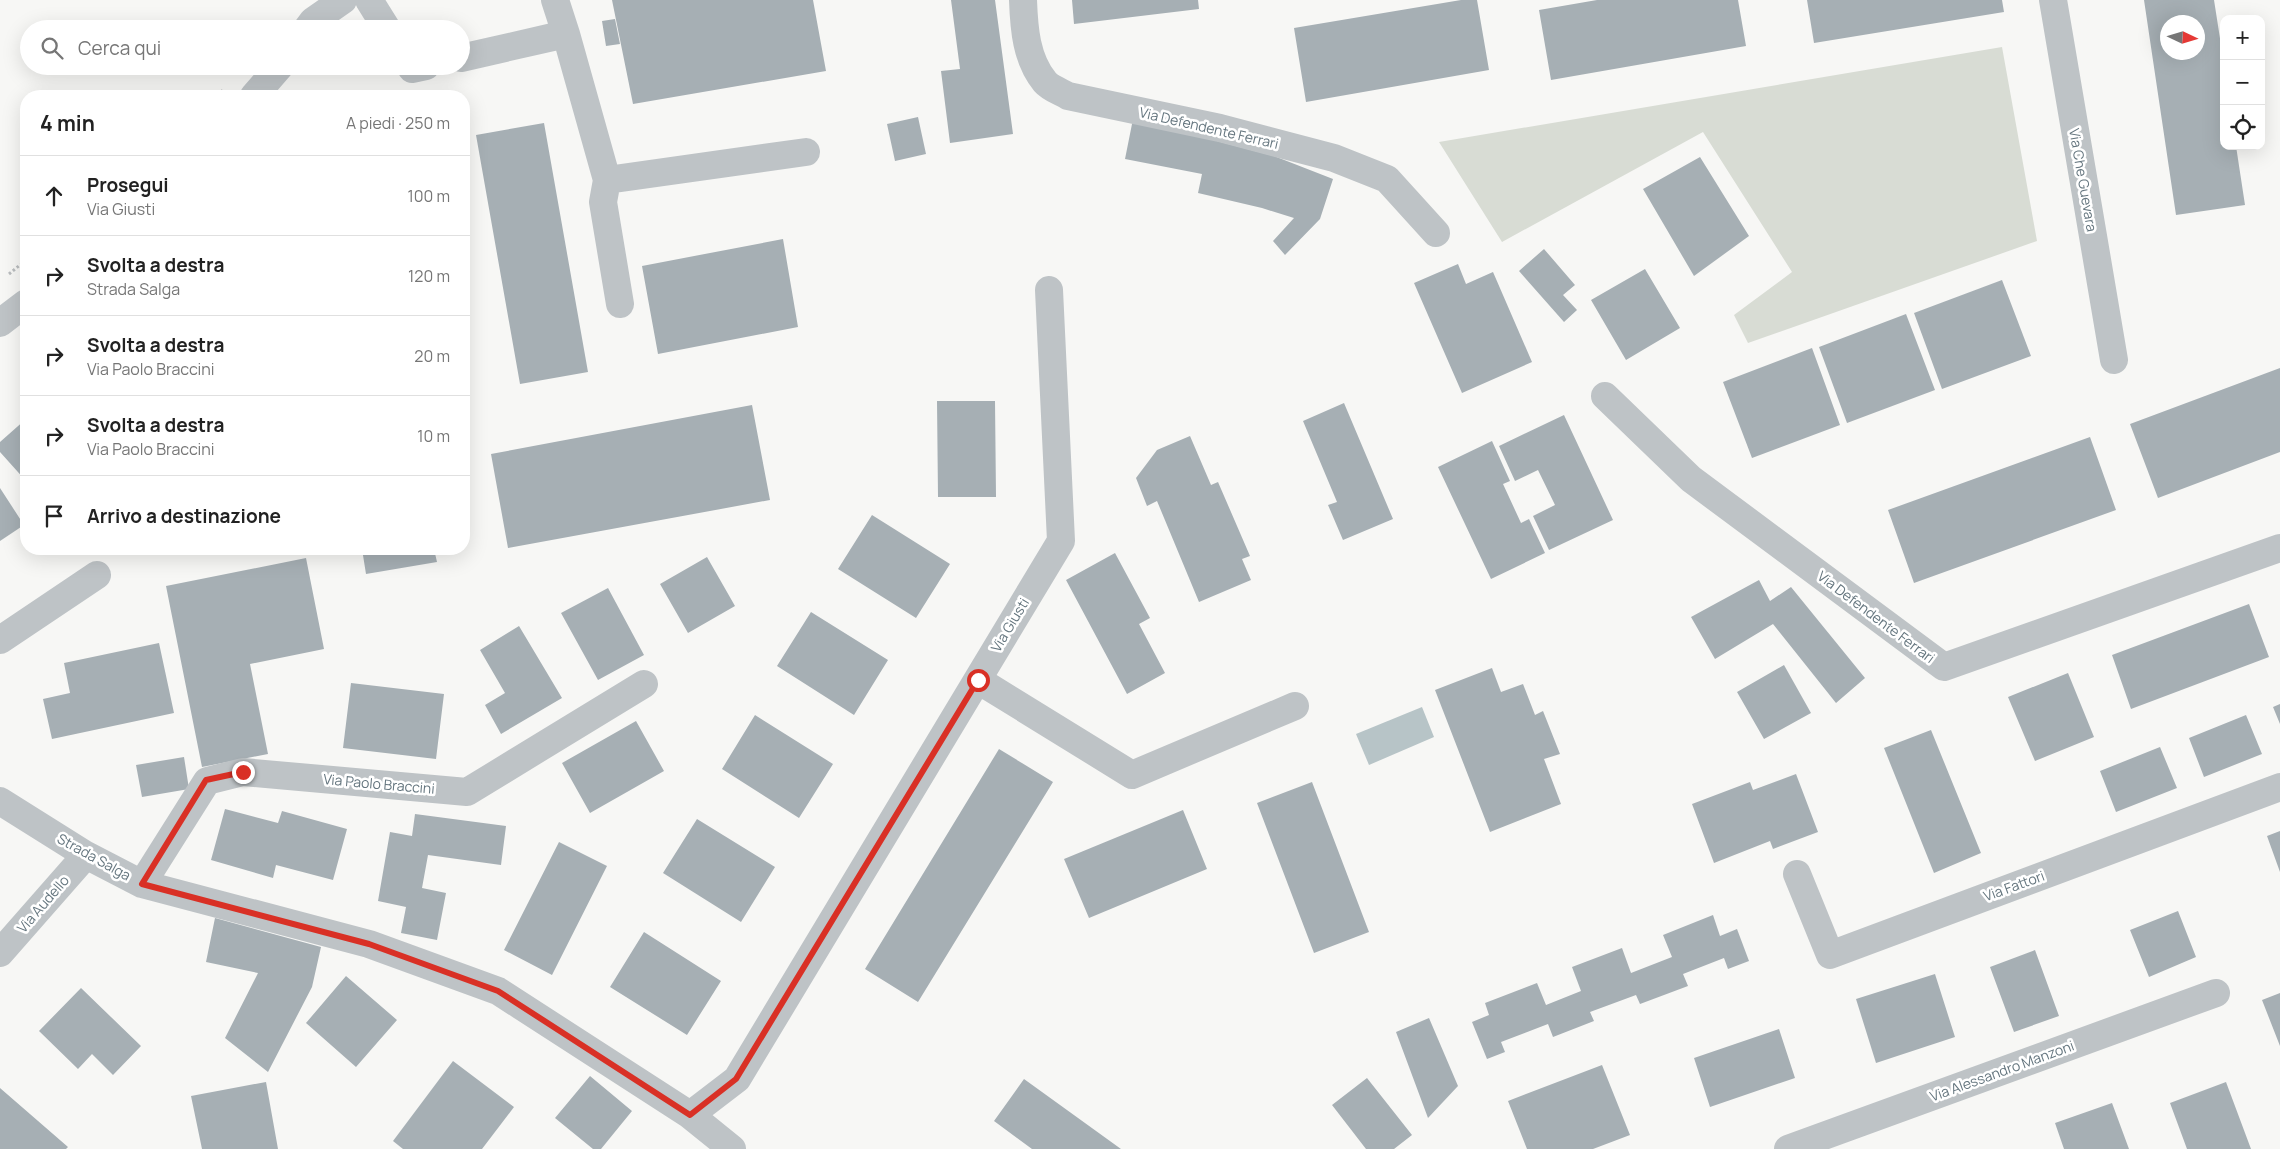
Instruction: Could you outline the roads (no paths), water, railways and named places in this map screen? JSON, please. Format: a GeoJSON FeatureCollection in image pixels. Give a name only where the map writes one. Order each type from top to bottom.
{"type":"FeatureCollection","features":[{"type":"Feature","properties":{"kind":"street"},"geometry":{"type":"LineString","coordinates":[[314,20],[343,0]]}},
{"type":"Feature","properties":{"kind":"street"},"geometry":{"type":"LineString","coordinates":[[369,0],[381,20]]}},
{"type":"Feature","properties":{"kind":"street"},"geometry":{"type":"LineString","coordinates":[[555,0],[607,180],[603,202],[620,304]]}},
{"type":"Feature","properties":{"kind":"street","name":"Via Defendente Ferrari"},"geometry":{"type":"LineString","coordinates":[[1023,0],[1024,23],[1031,58],[1046,83],[1068,96],[1220,128],[1334,158],[1387,180],[1436,233]]}},
{"type":"Feature","properties":{"kind":"street","name":"Via Che Guevara"},"geometry":{"type":"LineString","coordinates":[[2053,0],[2114,360]]}},
{"type":"Feature","properties":{"kind":"street"},"geometry":{"type":"LineString","coordinates":[[470,56],[566,34]]}},
{"type":"Feature","properties":{"kind":"street"},"geometry":{"type":"LineString","coordinates":[[259,90],[272,75]]}},
{"type":"Feature","properties":{"kind":"street"},"geometry":{"type":"LineString","coordinates":[[607,180],[806,152]]}},
{"type":"Feature","properties":{"kind":"street","name":"Via Giusti"},"geometry":{"type":"LineString","coordinates":[[690,1115],[736,1079],[1061,540],[1049,290]]}},
{"type":"Feature","properties":{"kind":"street"},"geometry":{"type":"LineString","coordinates":[[0,323],[20,308]]}},
{"type":"Feature","properties":{"kind":"street","name":"Via Defendente Ferrari"},"geometry":{"type":"LineString","coordinates":[[1605,396],[1691,479],[1944,667],[2280,548]]}},
{"type":"Feature","properties":{"kind":"street"},"geometry":{"type":"LineString","coordinates":[[0,640],[97,575]]}},
{"type":"Feature","properties":{"kind":"street"},"geometry":{"type":"LineString","coordinates":[[978,680],[1132,775],[1295,706]]}},
{"type":"Feature","properties":{"kind":"street","name":"Via Paolo Braccini"},"geometry":{"type":"LineString","coordinates":[[142,884],[206,780],[243,772],[467,792],[644,684]]}},
{"type":"Feature","properties":{"kind":"street","name":"Via Fattori"},"geometry":{"type":"LineString","coordinates":[[1797,874],[1830,955],[2280,787]]}},
{"type":"Feature","properties":{"kind":"street","name":"Strada Salga"},"geometry":{"type":"LineString","coordinates":[[0,801],[86,855],[142,884],[369,944],[498,991],[690,1115],[732,1149]]}},
{"type":"Feature","properties":{"kind":"street","name":"Via Audello"},"geometry":{"type":"LineString","coordinates":[[0,953],[86,855]]}},
{"type":"Feature","properties":{"kind":"street","name":"Via Alessandro Manzoni"},"geometry":{"type":"LineString","coordinates":[[1788,1149],[2216,992]]}}]}
